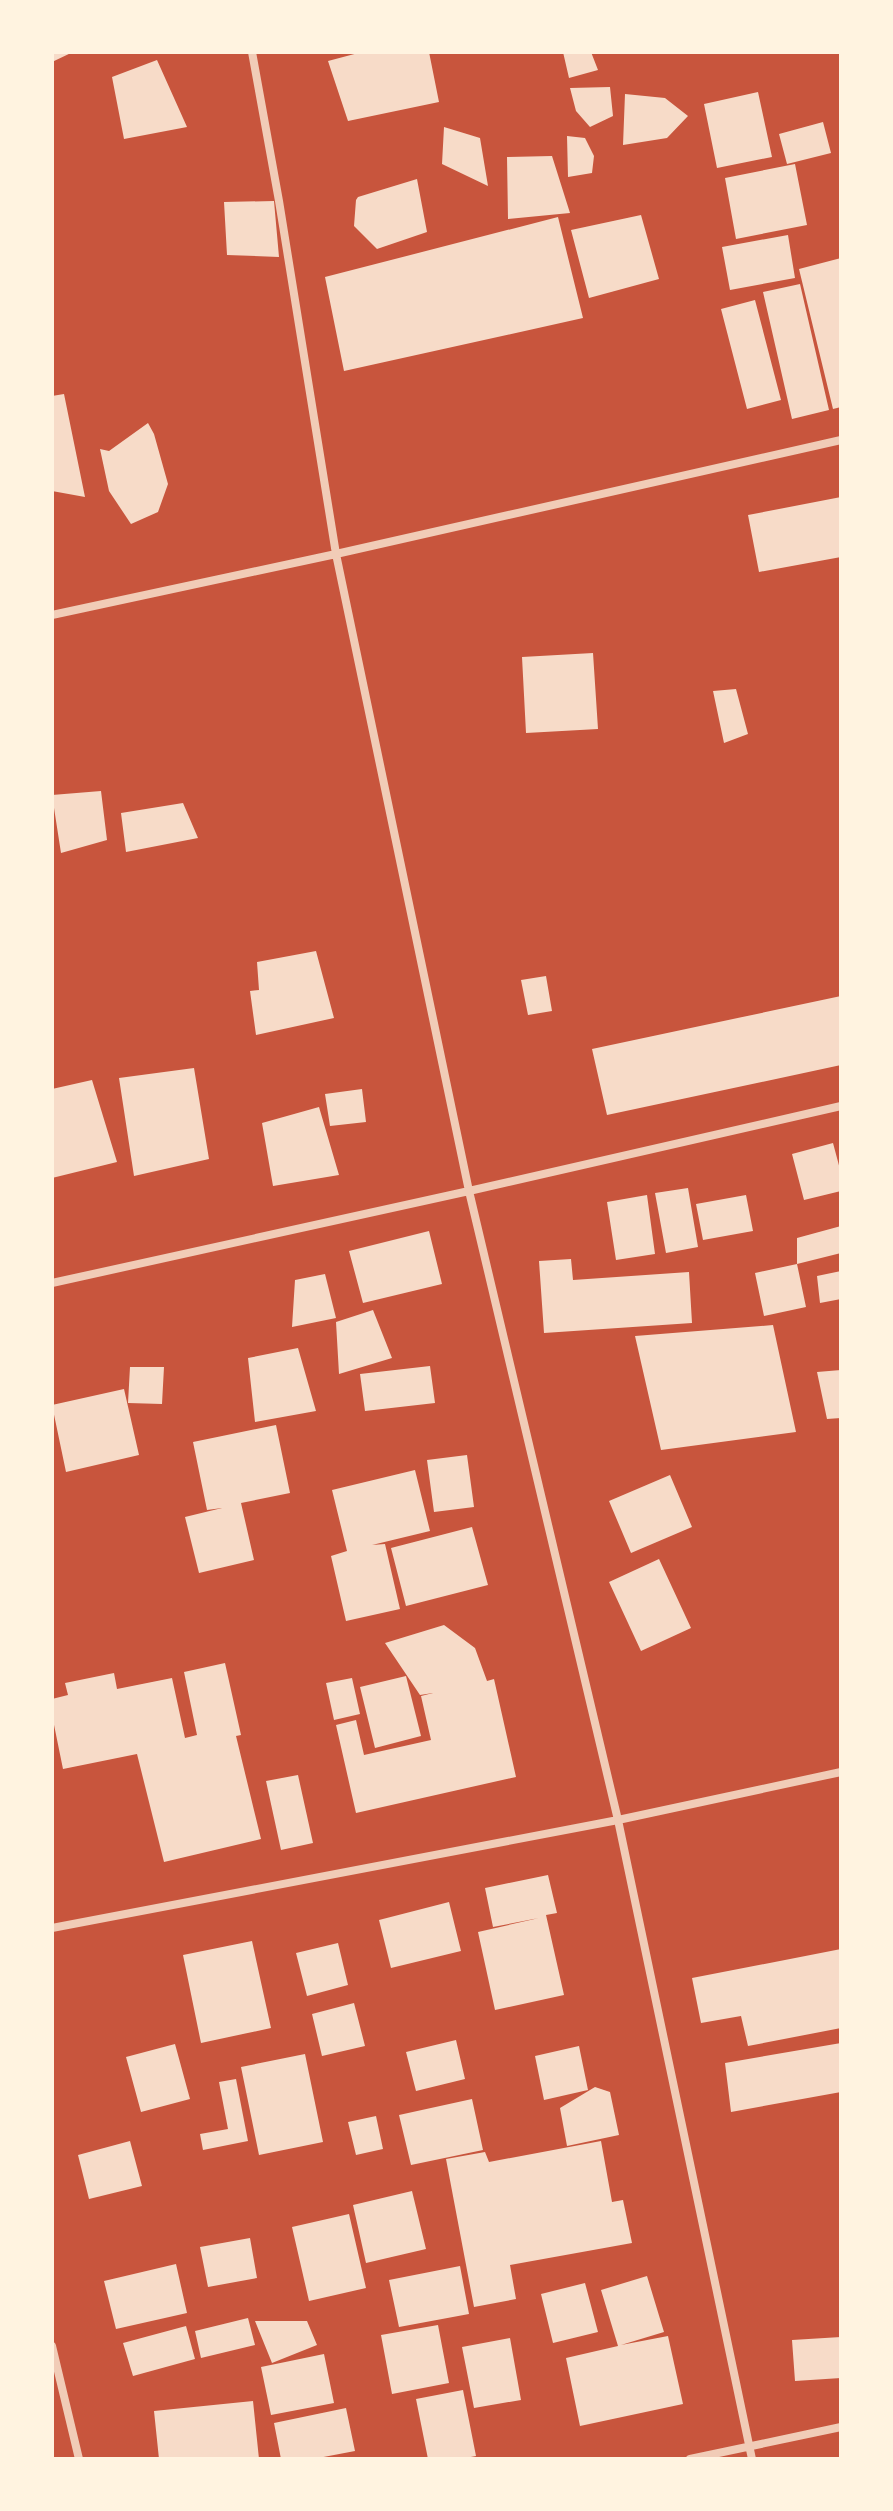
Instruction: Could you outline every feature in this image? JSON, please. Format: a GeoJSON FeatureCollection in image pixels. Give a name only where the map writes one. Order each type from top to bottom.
{"type":"FeatureCollection","features":[{"type":"Feature","properties":{"kind":"street"},"geometry":{"type":"LineString","coordinates":[[252,52],[336,554],[469,1191],[618,1820],[752,2459]]}},
{"type":"Feature","properties":{"kind":"street"},"geometry":{"type":"LineString","coordinates":[[52,615],[841,440]]}},
{"type":"Feature","properties":{"kind":"street"},"geometry":{"type":"LineString","coordinates":[[52,1283],[841,1106]]}},
{"type":"Feature","properties":{"kind":"street"},"geometry":{"type":"LineString","coordinates":[[52,1928],[618,1820],[841,1772]]}},
{"type":"Feature","properties":{"kind":"street"},"geometry":{"type":"LineString","coordinates":[[52,2346],[79,2459]]}},
{"type":"Feature","properties":{"kind":"street"},"geometry":{"type":"LineString","coordinates":[[690,2459],[841,2427]]}},
{"type":"Feature","properties":{"kind":"building"},"geometry":{"type":"Polygon","coordinates":[[[52,52],[73,52],[52,62],[52,52]]]}},
{"type":"Feature","properties":{"kind":"building"},"geometry":{"type":"Polygon","coordinates":[[[362,52],[429,52],[439,102],[348,121],[328,61],[362,52]]]}},
{"type":"Feature","properties":{"kind":"building"},"geometry":{"type":"Polygon","coordinates":[[[563,52],[591,52],[598,70],[569,78],[563,52]]]}},
{"type":"Feature","properties":{"kind":"building"},"geometry":{"type":"Polygon","coordinates":[[[157,60],[187,127],[124,139],[112,77],[157,60]]]}},
{"type":"Feature","properties":{"kind":"building"},"geometry":{"type":"Polygon","coordinates":[[[610,87],[613,116],[590,127],[576,111],[570,88],[610,87]]]}},
{"type":"Feature","properties":{"kind":"building"},"geometry":{"type":"Polygon","coordinates":[[[758,92],[772,157],[717,168],[704,104],[758,92]]]}},
{"type":"Feature","properties":{"kind":"building"},"geometry":{"type":"Polygon","coordinates":[[[625,94],[665,98],[688,116],[667,138],[623,145],[625,94]]]}},
{"type":"Feature","properties":{"kind":"building"},"geometry":{"type":"Polygon","coordinates":[[[823,122],[831,153],[787,164],[779,134],[823,122]]]}},
{"type":"Feature","properties":{"kind":"building"},"geometry":{"type":"Polygon","coordinates":[[[444,127],[480,138],[488,186],[442,164],[444,127]]]}},
{"type":"Feature","properties":{"kind":"building"},"geometry":{"type":"Polygon","coordinates":[[[567,136],[585,138],[594,156],[592,173],[568,177],[567,136]]]}},
{"type":"Feature","properties":{"kind":"building"},"geometry":{"type":"Polygon","coordinates":[[[552,156],[570,213],[508,219],[507,157],[552,156]]]}},
{"type":"Feature","properties":{"kind":"building"},"geometry":{"type":"Polygon","coordinates":[[[795,164],[807,225],[736,239],[725,178],[795,164]]]}},
{"type":"Feature","properties":{"kind":"building"},"geometry":{"type":"Polygon","coordinates":[[[417,179],[427,232],[377,249],[354,226],[356,200],[417,179]]]}},
{"type":"Feature","properties":{"kind":"building"},"geometry":{"type":"Polygon","coordinates":[[[274,201],[279,257],[227,255],[224,202],[274,201]]]}},
{"type":"Feature","properties":{"kind":"building"},"geometry":{"type":"Polygon","coordinates":[[[641,215],[659,279],[589,298],[571,230],[641,215]]]}},
{"type":"Feature","properties":{"kind":"building"},"geometry":{"type":"Polygon","coordinates":[[[558,217],[583,318],[344,371],[325,277],[558,217]]]}},
{"type":"Feature","properties":{"kind":"building"},"geometry":{"type":"Polygon","coordinates":[[[788,235],[795,278],[730,290],[722,247],[788,235]]]}},
{"type":"Feature","properties":{"kind":"building"},"geometry":{"type":"Polygon","coordinates":[[[841,258],[841,407],[833,409],[799,269],[841,258]]]}},
{"type":"Feature","properties":{"kind":"building"},"geometry":{"type":"Polygon","coordinates":[[[800,284],[829,410],[792,419],[763,292],[800,284]]]}},
{"type":"Feature","properties":{"kind":"building"},"geometry":{"type":"Polygon","coordinates":[[[755,300],[781,400],[747,409],[721,309],[755,300]]]}},
{"type":"Feature","properties":{"kind":"building"},"geometry":{"type":"Polygon","coordinates":[[[64,394],[85,497],[52,491],[52,396],[64,394]]]}},
{"type":"Feature","properties":{"kind":"building"},"geometry":{"type":"Polygon","coordinates":[[[148,423],[168,484],[158,512],[131,524],[109,491],[100,449],[109,451],[148,423]]]}},
{"type":"Feature","properties":{"kind":"building"},"geometry":{"type":"Polygon","coordinates":[[[841,497],[841,557],[759,572],[748,515],[841,497]]]}},
{"type":"Feature","properties":{"kind":"building"},"geometry":{"type":"Polygon","coordinates":[[[593,653],[598,729],[526,733],[522,657],[593,653]]]}},
{"type":"Feature","properties":{"kind":"building"},"geometry":{"type":"Polygon","coordinates":[[[736,689],[748,734],[724,743],[713,691],[736,689]]]}},
{"type":"Feature","properties":{"kind":"building"},"geometry":{"type":"Polygon","coordinates":[[[101,791],[107,840],[61,853],[52,795],[101,791]]]}},
{"type":"Feature","properties":{"kind":"building"},"geometry":{"type":"Polygon","coordinates":[[[183,803],[198,838],[126,852],[121,813],[183,803]]]}},
{"type":"Feature","properties":{"kind":"building"},"geometry":{"type":"Polygon","coordinates":[[[316,951],[334,1018],[256,1035],[250,991],[259,990],[257,962],[316,951]]]}},
{"type":"Feature","properties":{"kind":"building"},"geometry":{"type":"Polygon","coordinates":[[[546,976],[552,1011],[528,1015],[521,980],[546,976]]]}},
{"type":"Feature","properties":{"kind":"building"},"geometry":{"type":"Polygon","coordinates":[[[841,996],[841,1065],[607,1115],[592,1049],[841,996]]]}},
{"type":"Feature","properties":{"kind":"building"},"geometry":{"type":"Polygon","coordinates":[[[194,1068],[209,1159],[134,1176],[119,1078],[194,1068]]]}},
{"type":"Feature","properties":{"kind":"building"},"geometry":{"type":"Polygon","coordinates":[[[92,1080],[117,1162],[52,1178],[52,1089],[92,1080]]]}},
{"type":"Feature","properties":{"kind":"building"},"geometry":{"type":"Polygon","coordinates":[[[362,1089],[366,1122],[330,1126],[325,1094],[362,1089]]]}},
{"type":"Feature","properties":{"kind":"building"},"geometry":{"type":"Polygon","coordinates":[[[319,1107],[339,1175],[273,1186],[262,1123],[319,1107]]]}},
{"type":"Feature","properties":{"kind":"building"},"geometry":{"type":"Polygon","coordinates":[[[833,1143],[841,1173],[841,1191],[804,1200],[792,1154],[833,1143]]]}},
{"type":"Feature","properties":{"kind":"building"},"geometry":{"type":"Polygon","coordinates":[[[688,1188],[698,1247],[666,1253],[655,1193],[688,1188]]]}},
{"type":"Feature","properties":{"kind":"building"},"geometry":{"type":"Polygon","coordinates":[[[647,1195],[655,1254],[616,1260],[607,1202],[647,1195]]]}},
{"type":"Feature","properties":{"kind":"building"},"geometry":{"type":"Polygon","coordinates":[[[746,1195],[753,1231],[703,1240],[696,1204],[746,1195]]]}},
{"type":"Feature","properties":{"kind":"building"},"geometry":{"type":"Polygon","coordinates":[[[841,1226],[841,1253],[797,1264],[797,1238],[841,1226]]]}},
{"type":"Feature","properties":{"kind":"building"},"geometry":{"type":"Polygon","coordinates":[[[429,1231],[442,1284],[363,1303],[349,1251],[429,1231]]]}},
{"type":"Feature","properties":{"kind":"building"},"geometry":{"type":"Polygon","coordinates":[[[571,1259],[573,1280],[689,1272],[692,1323],[544,1333],[539,1261],[571,1259]]]}},
{"type":"Feature","properties":{"kind":"building"},"geometry":{"type":"Polygon","coordinates":[[[797,1264],[806,1307],[764,1316],[755,1273],[797,1264]]]}},
{"type":"Feature","properties":{"kind":"building"},"geometry":{"type":"Polygon","coordinates":[[[841,1271],[841,1299],[820,1303],[817,1276],[841,1271]]]}},
{"type":"Feature","properties":{"kind":"building"},"geometry":{"type":"Polygon","coordinates":[[[325,1274],[336,1318],[292,1327],[295,1280],[325,1274]]]}},
{"type":"Feature","properties":{"kind":"building"},"geometry":{"type":"Polygon","coordinates":[[[373,1310],[392,1358],[339,1374],[336,1322],[373,1310]]]}},
{"type":"Feature","properties":{"kind":"building"},"geometry":{"type":"Polygon","coordinates":[[[773,1325],[796,1432],[661,1450],[635,1336],[773,1325]]]}},
{"type":"Feature","properties":{"kind":"building"},"geometry":{"type":"Polygon","coordinates":[[[298,1348],[316,1411],[255,1422],[248,1358],[298,1348]]]}},
{"type":"Feature","properties":{"kind":"building"},"geometry":{"type":"Polygon","coordinates":[[[430,1366],[435,1403],[365,1411],[360,1374],[430,1366]]]}},
{"type":"Feature","properties":{"kind":"building"},"geometry":{"type":"Polygon","coordinates":[[[130,1367],[164,1367],[162,1404],[128,1403],[130,1367]]]}},
{"type":"Feature","properties":{"kind":"building"},"geometry":{"type":"Polygon","coordinates":[[[841,1370],[841,1418],[827,1419],[817,1372],[841,1370]]]}},
{"type":"Feature","properties":{"kind":"building"},"geometry":{"type":"Polygon","coordinates":[[[124,1389],[139,1455],[66,1472],[52,1405],[124,1389]]]}},
{"type":"Feature","properties":{"kind":"building"},"geometry":{"type":"Polygon","coordinates":[[[276,1425],[290,1493],[241,1503],[254,1560],[199,1573],[185,1517],[222,1508],[207,1510],[193,1442],[276,1425]]]}},
{"type":"Feature","properties":{"kind":"building"},"geometry":{"type":"Polygon","coordinates":[[[467,1455],[474,1507],[434,1512],[427,1460],[467,1455]]]}},
{"type":"Feature","properties":{"kind":"building"},"geometry":{"type":"Polygon","coordinates":[[[415,1470],[430,1531],[372,1545],[385,1544],[400,1609],[346,1621],[331,1556],[347,1551],[332,1490],[415,1470]]]}},
{"type":"Feature","properties":{"kind":"building"},"geometry":{"type":"Polygon","coordinates":[[[670,1475],[692,1527],[631,1553],[609,1501],[670,1475]]]}},
{"type":"Feature","properties":{"kind":"building"},"geometry":{"type":"Polygon","coordinates":[[[472,1527],[488,1585],[406,1606],[391,1548],[472,1527]]]}},
{"type":"Feature","properties":{"kind":"building"},"geometry":{"type":"Polygon","coordinates":[[[659,1559],[691,1628],[641,1651],[609,1582],[659,1559]]]}},
{"type":"Feature","properties":{"kind":"building"},"geometry":{"type":"Polygon","coordinates":[[[444,1625],[475,1648],[487,1681],[494,1679],[516,1777],[356,1813],[336,1725],[356,1720],[364,1755],[431,1740],[421,1696],[433,1693],[420,1695],[385,1643],[444,1625]]]}},
{"type":"Feature","properties":{"kind":"building"},"geometry":{"type":"Polygon","coordinates":[[[225,1663],[241,1735],[236,1736],[261,1839],[164,1862],[137,1754],[63,1769],[52,1715],[52,1699],[68,1695],[65,1683],[114,1673],[117,1689],[172,1678],[185,1738],[197,1735],[184,1672],[225,1663]]]}},
{"type":"Feature","properties":{"kind":"building"},"geometry":{"type":"Polygon","coordinates":[[[406,1676],[421,1736],[375,1748],[360,1687],[406,1676]]]}},
{"type":"Feature","properties":{"kind":"building"},"geometry":{"type":"Polygon","coordinates":[[[352,1678],[360,1714],[334,1720],[326,1683],[352,1678]]]}},
{"type":"Feature","properties":{"kind":"building"},"geometry":{"type":"Polygon","coordinates":[[[298,1775],[313,1843],[281,1850],[266,1781],[298,1775]]]}},
{"type":"Feature","properties":{"kind":"building"},"geometry":{"type":"Polygon","coordinates":[[[548,1875],[557,1913],[546,1915],[564,1995],[495,2010],[478,1932],[539,1918],[493,1927],[485,1888],[548,1875]]]}},
{"type":"Feature","properties":{"kind":"building"},"geometry":{"type":"Polygon","coordinates":[[[449,1902],[461,1951],[391,1968],[379,1920],[449,1902]]]}},
{"type":"Feature","properties":{"kind":"building"},"geometry":{"type":"Polygon","coordinates":[[[252,1941],[271,2028],[201,2043],[183,1955],[252,1941]]]}},
{"type":"Feature","properties":{"kind":"building"},"geometry":{"type":"Polygon","coordinates":[[[338,1943],[348,1985],[307,1996],[296,1953],[338,1943]]]}},
{"type":"Feature","properties":{"kind":"building"},"geometry":{"type":"Polygon","coordinates":[[[841,1949],[841,2028],[748,2046],[741,2016],[701,2023],[692,1978],[841,1949]]]}},
{"type":"Feature","properties":{"kind":"building"},"geometry":{"type":"Polygon","coordinates":[[[354,2003],[365,2046],[322,2056],[312,2014],[354,2003]]]}},
{"type":"Feature","properties":{"kind":"building"},"geometry":{"type":"Polygon","coordinates":[[[456,2040],[465,2079],[416,2091],[406,2052],[456,2040]]]}},
{"type":"Feature","properties":{"kind":"building"},"geometry":{"type":"Polygon","coordinates":[[[841,2043],[841,2092],[731,2112],[725,2063],[841,2043]]]}},
{"type":"Feature","properties":{"kind":"building"},"geometry":{"type":"Polygon","coordinates":[[[175,2044],[190,2099],[141,2112],[126,2057],[175,2044]]]}},
{"type":"Feature","properties":{"kind":"building"},"geometry":{"type":"Polygon","coordinates":[[[579,2046],[588,2090],[544,2100],[535,2056],[579,2046]]]}},
{"type":"Feature","properties":{"kind":"building"},"geometry":{"type":"Polygon","coordinates":[[[305,2054],[323,2142],[259,2155],[241,2067],[305,2054]]]}},
{"type":"Feature","properties":{"kind":"building"},"geometry":{"type":"Polygon","coordinates":[[[236,2079],[248,2141],[203,2150],[200,2134],[228,2129],[219,2082],[236,2079]]]}},
{"type":"Feature","properties":{"kind":"building"},"geometry":{"type":"Polygon","coordinates":[[[595,2087],[610,2092],[619,2135],[567,2146],[560,2108],[595,2087]]]}},
{"type":"Feature","properties":{"kind":"building"},"geometry":{"type":"Polygon","coordinates":[[[472,2099],[483,2150],[411,2165],[399,2115],[472,2099]]]}},
{"type":"Feature","properties":{"kind":"building"},"geometry":{"type":"Polygon","coordinates":[[[376,2116],[383,2149],[356,2155],[348,2122],[376,2116]]]}},
{"type":"Feature","properties":{"kind":"building"},"geometry":{"type":"Polygon","coordinates":[[[130,2141],[142,2186],[89,2199],[78,2155],[130,2141]]]}},
{"type":"Feature","properties":{"kind":"building"},"geometry":{"type":"Polygon","coordinates":[[[601,2141],[612,2202],[623,2200],[632,2243],[510,2265],[516,2299],[474,2307],[446,2159],[485,2152],[489,2162],[601,2141]]]}},
{"type":"Feature","properties":{"kind":"building"},"geometry":{"type":"Polygon","coordinates":[[[412,2191],[426,2249],[366,2263],[353,2205],[412,2191]]]}},
{"type":"Feature","properties":{"kind":"building"},"geometry":{"type":"Polygon","coordinates":[[[349,2214],[366,2288],[309,2301],[292,2227],[349,2214]]]}},
{"type":"Feature","properties":{"kind":"building"},"geometry":{"type":"Polygon","coordinates":[[[250,2238],[257,2278],[208,2287],[200,2247],[250,2238]]]}},
{"type":"Feature","properties":{"kind":"building"},"geometry":{"type":"Polygon","coordinates":[[[176,2264],[187,2313],[116,2329],[104,2281],[176,2264]]]}},
{"type":"Feature","properties":{"kind":"building"},"geometry":{"type":"Polygon","coordinates":[[[460,2266],[469,2314],[399,2327],[389,2280],[460,2266]]]}},
{"type":"Feature","properties":{"kind":"building"},"geometry":{"type":"Polygon","coordinates":[[[647,2276],[664,2332],[621,2345],[668,2336],[683,2404],[580,2426],[566,2358],[618,2346],[601,2290],[647,2276]]]}},
{"type":"Feature","properties":{"kind":"building"},"geometry":{"type":"Polygon","coordinates":[[[585,2283],[598,2332],[553,2343],[541,2294],[585,2283]]]}},
{"type":"Feature","properties":{"kind":"building"},"geometry":{"type":"Polygon","coordinates":[[[248,2318],[255,2345],[201,2358],[195,2331],[248,2318]]]}},
{"type":"Feature","properties":{"kind":"building"},"geometry":{"type":"Polygon","coordinates":[[[255,2321],[307,2321],[317,2345],[272,2363],[255,2321]]]}},
{"type":"Feature","properties":{"kind":"building"},"geometry":{"type":"Polygon","coordinates":[[[438,2325],[449,2383],[392,2394],[381,2335],[438,2325]]]}},
{"type":"Feature","properties":{"kind":"building"},"geometry":{"type":"Polygon","coordinates":[[[186,2326],[195,2359],[133,2376],[123,2343],[186,2326]]]}},
{"type":"Feature","properties":{"kind":"building"},"geometry":{"type":"Polygon","coordinates":[[[841,2337],[841,2378],[795,2381],[792,2340],[841,2337]]]}},
{"type":"Feature","properties":{"kind":"building"},"geometry":{"type":"Polygon","coordinates":[[[510,2338],[521,2400],[474,2408],[462,2347],[510,2338]]]}},
{"type":"Feature","properties":{"kind":"building"},"geometry":{"type":"Polygon","coordinates":[[[324,2354],[334,2403],[271,2415],[261,2367],[324,2354]]]}},
{"type":"Feature","properties":{"kind":"building"},"geometry":{"type":"Polygon","coordinates":[[[463,2390],[476,2456],[428,2459],[416,2399],[463,2390]]]}},
{"type":"Feature","properties":{"kind":"building"},"geometry":{"type":"Polygon","coordinates":[[[253,2401],[259,2459],[159,2459],[154,2411],[253,2401]]]}},
{"type":"Feature","properties":{"kind":"building"},"geometry":{"type":"Polygon","coordinates":[[[346,2408],[355,2451],[313,2459],[281,2459],[274,2423],[346,2408]]]}}]}
